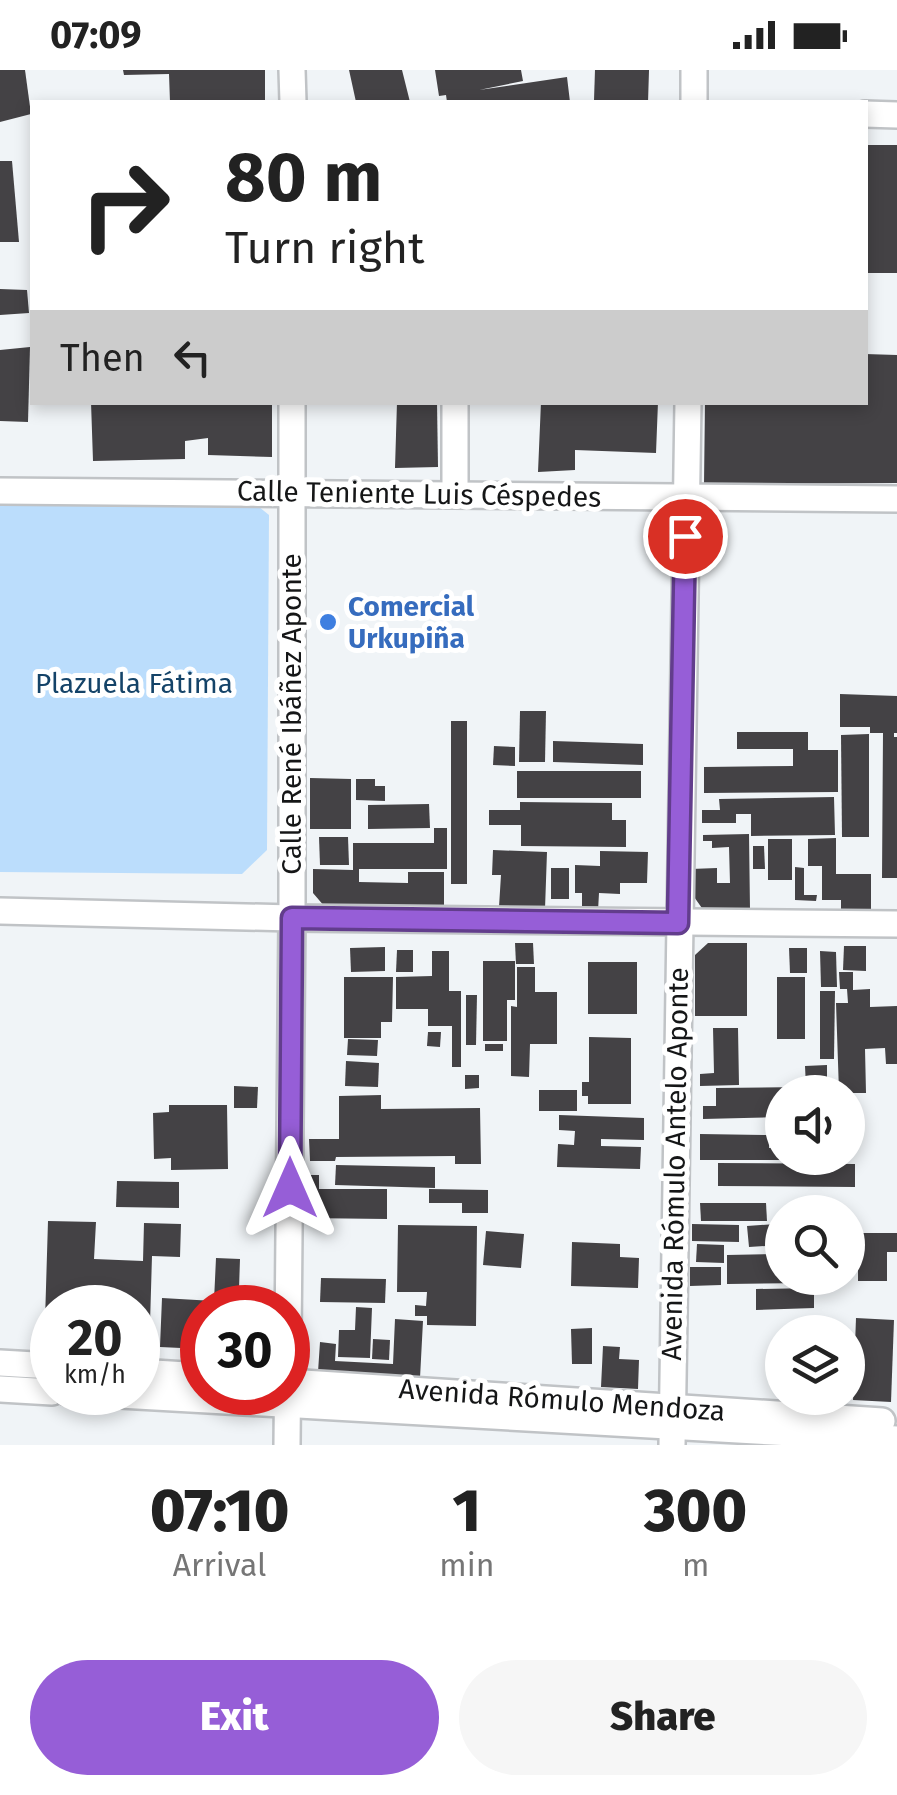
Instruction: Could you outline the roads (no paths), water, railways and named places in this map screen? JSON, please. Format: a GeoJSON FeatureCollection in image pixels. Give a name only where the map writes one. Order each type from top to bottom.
{"type":"FeatureCollection","features":[{"type":"Feature","properties":{"kind":"street"},"geometry":{"type":"LineString","coordinates":[[292,70],[293,100]]}},
{"type":"Feature","properties":{"kind":"street"},"geometry":{"type":"LineString","coordinates":[[694,70],[694,100]]}},
{"type":"Feature","properties":{"kind":"street"},"geometry":{"type":"LineString","coordinates":[[868,114],[897,115]]}},
{"type":"Feature","properties":{"kind":"street","name":"Calle René Ibáñez Aponte"},"geometry":{"type":"LineString","coordinates":[[289,1285],[292,405]]}},
{"type":"Feature","properties":{"kind":"street"},"geometry":{"type":"LineString","coordinates":[[455,405],[455,494]]}},
{"type":"Feature","properties":{"kind":"street","name":"Avenida Rómulo Antelo Aponte"},"geometry":{"type":"LineString","coordinates":[[672,1426],[688,405]]}},
{"type":"Feature","properties":{"kind":"street","name":"Calle Teniente Luis Céspedes"},"geometry":{"type":"LineString","coordinates":[[0,491],[897,499]]}},
{"type":"Feature","properties":{"kind":"street"},"geometry":{"type":"LineString","coordinates":[[0,910],[292,918],[897,924]]}},
{"type":"Feature","properties":{"kind":"street"},"geometry":{"type":"LineString","coordinates":[[0,1363],[30,1365]]}},
{"type":"Feature","properties":{"kind":"street"},"geometry":{"type":"LineString","coordinates":[[0,1389],[30,1391]]}},
{"type":"Feature","properties":{"kind":"street","name":"Avenida Rómulo Mendoza"},"geometry":{"type":"LineString","coordinates":[[310,1391],[672,1426],[897,1439]]}},
{"type":"Feature","properties":{"kind":"street","name":"Calle René Ibáñez Aponte"},"geometry":{"type":"LineString","coordinates":[[287,1445],[288,1415]]}},
{"type":"Feature","properties":{"kind":"street","name":"Avenida Rómulo Mendoza"},"geometry":{"type":"LineString","coordinates":[[672,1426],[897,1422]]}},
{"type":"Feature","properties":{"kind":"place","name":"Comercial Urkupiña"},"geometry":{"type":"Point","coordinates":[328,622]}},
{"type":"Feature","properties":{"kind":"park label","name":"Plazuela Fátima"},"geometry":{"type":"Point","coordinates":[134,683]}}]}
